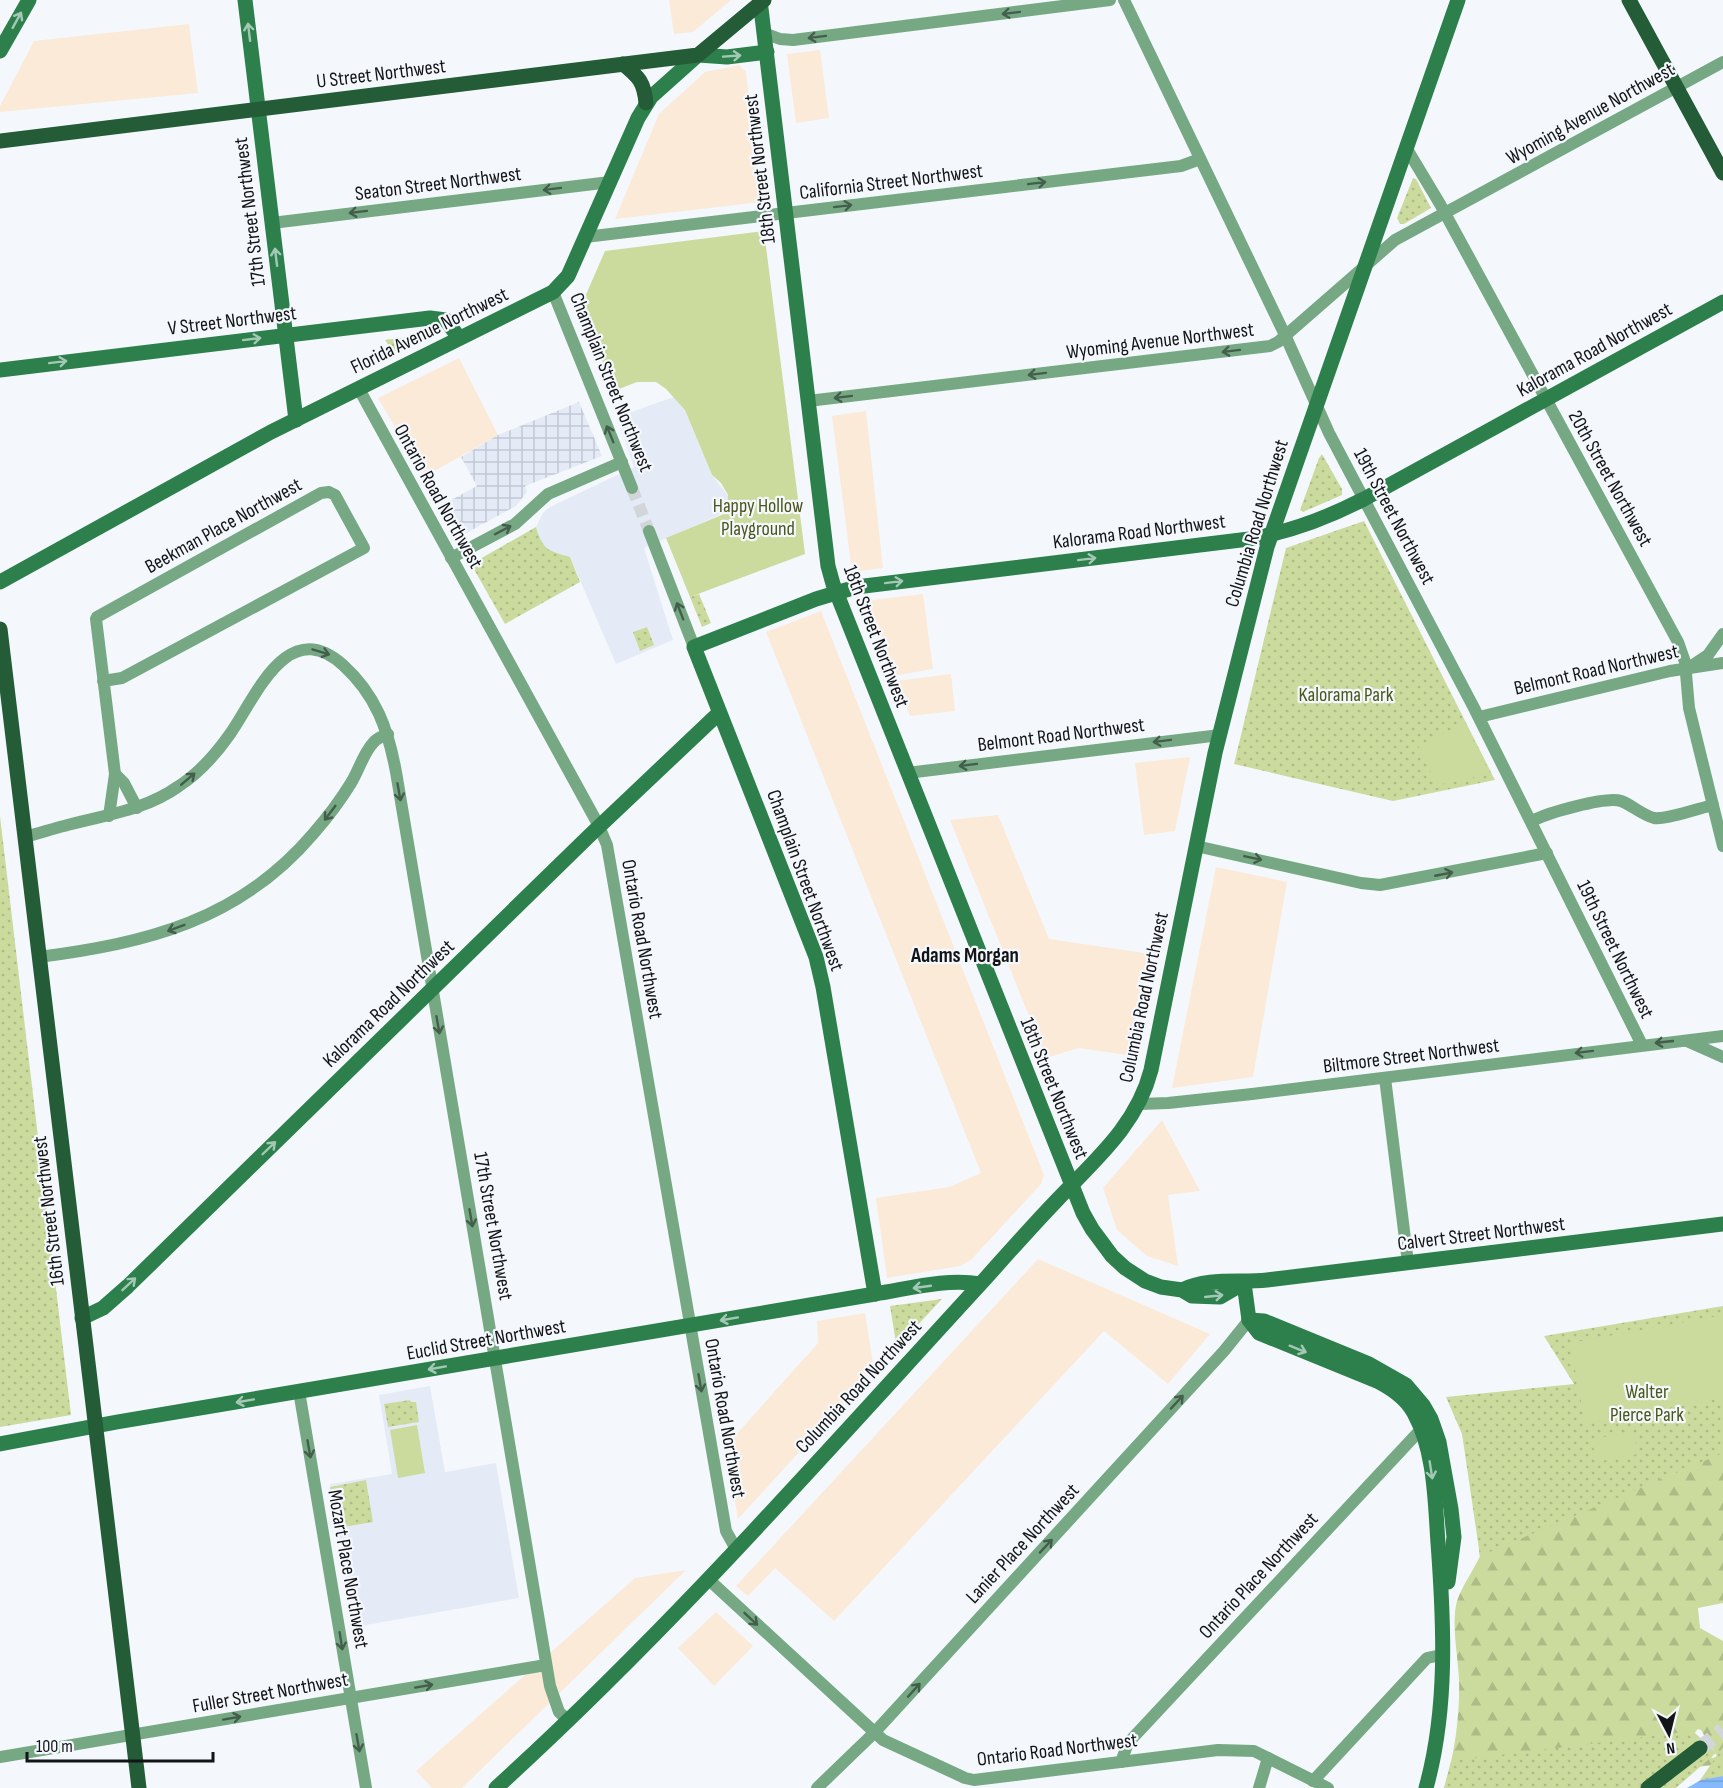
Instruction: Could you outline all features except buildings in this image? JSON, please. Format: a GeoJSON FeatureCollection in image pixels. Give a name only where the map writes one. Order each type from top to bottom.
{"type":"FeatureCollection","features":[{"type":"Feature","properties":{"kind":"main road"},"geometry":{"type":"LineString","coordinates":[[1629,0],[1723,173]]}},
{"type":"Feature","properties":{"kind":"main road","name":"Florida Avenue Northwest"},"geometry":{"type":"LineString","coordinates":[[698,55],[761,1]]}},
{"type":"Feature","properties":{"kind":"main road","name":"U Street Northwest"},"geometry":{"type":"LineString","coordinates":[[0,141],[698,55]]}},
{"type":"Feature","properties":{"kind":"main road"},"geometry":{"type":"LineString","coordinates":[[623,64],[639,78],[644,87],[646,103]]}},
{"type":"Feature","properties":{"kind":"main road","name":"16th Street Northwest"},"geometry":{"type":"LineString","coordinates":[[0,629],[139,1788]]}},
{"type":"Feature","properties":{"kind":"main road"},"geometry":{"type":"LineString","coordinates":[[1648,1788],[1700,1748]]}},
{"type":"Feature","properties":{"kind":"street"},"geometry":{"type":"LineString","coordinates":[[0,51],[29,0]]}},
{"type":"Feature","properties":{"kind":"street","name":"17th Street Northwest"},"geometry":{"type":"LineString","coordinates":[[245,0],[296,420]]}},
{"type":"Feature","properties":{"kind":"street"},"geometry":{"type":"LineString","coordinates":[[764,33],[780,39],[793,40],[1110,0]]}},
{"type":"Feature","properties":{"kind":"street","name":"19th Street Northwest"},"geometry":{"type":"LineString","coordinates":[[1124,0],[1317,406],[1532,821],[1642,1045]]}},
{"type":"Feature","properties":{"kind":"street","name":"Columbia Road Northwest"},"geometry":{"type":"LineString","coordinates":[[496,1788],[568,1720],[708,1579],[1114,1141],[1140,1104],[1151,1070],[1220,735],[1271,536],[1458,0]]}},
{"type":"Feature","properties":{"kind":"street","name":"18th Street Northwest"},"geometry":{"type":"LineString","coordinates":[[761,1],[828,566],[836,592],[1072,1185],[1092,1229],[1118,1262],[1145,1281],[1161,1287],[1182,1290]]}},
{"type":"Feature","properties":{"kind":"street","name":"U Street Northwest"},"geometry":{"type":"LineString","coordinates":[[698,55],[727,57],[766,52]]}},
{"type":"Feature","properties":{"kind":"street","name":"Florida Avenue Northwest"},"geometry":{"type":"LineString","coordinates":[[0,582],[296,420],[553,291],[566,280],[646,103],[698,55]]}},
{"type":"Feature","properties":{"kind":"street","name":"Wyoming Avenue Northwest"},"geometry":{"type":"LineString","coordinates":[[808,401],[1265,347],[1278,342],[1395,240],[1723,62]]}},
{"type":"Feature","properties":{"kind":"street","name":"20th Street Northwest"},"geometry":{"type":"LineString","coordinates":[[1407,149],[1678,642],[1685,668],[1687,700],[1723,846]]}},
{"type":"Feature","properties":{"kind":"street","name":"California Street Northwest"},"geometry":{"type":"LineString","coordinates":[[585,237],[1181,166],[1200,159]]}},
{"type":"Feature","properties":{"kind":"street","name":"Seaton Street Northwest"},"geometry":{"type":"LineString","coordinates":[[272,223],[610,182]]}},
{"type":"Feature","properties":{"kind":"street","name":"Champlain Street Northwest"},"geometry":{"type":"LineString","coordinates":[[553,291],[632,488]]}},
{"type":"Feature","properties":{"kind":"street","name":"Kalorama Road Northwest"},"geometry":{"type":"LineString","coordinates":[[694,647],[836,592],[856,587],[1271,536],[1315,522],[1364,499],[1723,302]]}},
{"type":"Feature","properties":{"kind":"street","name":"V Street Northwest"},"geometry":{"type":"LineString","coordinates":[[0,370],[285,334],[436,318],[446,320],[459,338]]}},
{"type":"Feature","properties":{"kind":"street","name":"Ontario Road Northwest"},"geometry":{"type":"LineString","coordinates":[[358,389],[599,826],[607,845],[726,1531],[736,1549]]}},
{"type":"Feature","properties":{"kind":"street"},"geometry":{"type":"LineString","coordinates":[[451,558],[515,524],[548,494],[622,462]]}},
{"type":"Feature","properties":{"kind":"street","name":"Beekman Place Northwest"},"geometry":{"type":"LineString","coordinates":[[103,681],[122,678],[364,548],[335,495],[329,492],[321,493],[98,617],[96,620],[103,681],[115,774],[109,816]]}},
{"type":"Feature","properties":{"kind":"street","name":"Champlain Street Northwest"},"geometry":{"type":"LineString","coordinates":[[649,531],[811,943],[818,966],[875,1294]]}},
{"type":"Feature","properties":{"kind":"street"},"geometry":{"type":"LineString","coordinates":[[1685,668],[1708,656],[1723,634]]}},
{"type":"Feature","properties":{"kind":"street","name":"17th Street Northwest"},"geometry":{"type":"LineString","coordinates":[[24,837],[137,808],[163,797],[192,776],[223,744],[274,668],[286,657],[301,650],[314,649],[327,653],[348,670],[372,700],[388,734],[546,1665],[553,1700],[559,1712],[568,1720]]}},
{"type":"Feature","properties":{"kind":"street","name":"Belmont Road Northwest"},"geometry":{"type":"LineString","coordinates":[[1479,717],[1685,668],[1723,663]]}},
{"type":"Feature","properties":{"kind":"street","name":"Kalorama Road Northwest"},"geometry":{"type":"LineString","coordinates":[[82,1318],[103,1308],[128,1286],[599,826],[719,713]]}},
{"type":"Feature","properties":{"kind":"street"},"geometry":{"type":"LineString","coordinates":[[39,957],[119,945],[157,935],[201,918],[245,893],[281,866],[312,835],[351,782],[370,747],[377,738],[388,734]]}},
{"type":"Feature","properties":{"kind":"street","name":"Belmont Road Northwest"},"geometry":{"type":"LineString","coordinates":[[907,773],[1220,735]]}},
{"type":"Feature","properties":{"kind":"street","name":"Beekman Place Northwest"},"geometry":{"type":"LineString","coordinates":[[115,774],[124,783],[137,808]]}},
{"type":"Feature","properties":{"kind":"street"},"geometry":{"type":"LineString","coordinates":[[1532,821],[1547,814],[1611,799],[1624,802],[1657,818],[1713,805]]}},
{"type":"Feature","properties":{"kind":"street"},"geometry":{"type":"LineString","coordinates":[[1196,846],[1361,883],[1380,885],[1547,853]]}},
{"type":"Feature","properties":{"kind":"street","name":"Biltmore Street Northwest"},"geometry":{"type":"LineString","coordinates":[[1140,1104],[1168,1104],[1723,1036]]}},
{"type":"Feature","properties":{"kind":"street"},"geometry":{"type":"LineString","coordinates":[[1686,1040],[1723,1057]]}},
{"type":"Feature","properties":{"kind":"street"},"geometry":{"type":"LineString","coordinates":[[1385,1078],[1408,1263]]}},
{"type":"Feature","properties":{"kind":"street","name":"Calvert Street Northwest"},"geometry":{"type":"LineString","coordinates":[[1182,1290],[1191,1286],[1217,1282],[1244,1283],[1723,1224]]}},
{"type":"Feature","properties":{"kind":"street","name":"Euclid Street Northwest"},"geometry":{"type":"LineString","coordinates":[[0,1444],[875,1294],[949,1283],[980,1284]]}},
{"type":"Feature","properties":{"kind":"street"},"geometry":{"type":"LineString","coordinates":[[1244,1283],[1250,1320],[1264,1321],[1369,1364],[1409,1388],[1441,1449],[1451,1509],[1454,1537],[1447,1588],[1443,1596]]}},
{"type":"Feature","properties":{"kind":"street","name":"Lanier Place Northwest"},"geometry":{"type":"LineString","coordinates":[[817,1788],[874,1733],[1250,1320]]}},
{"type":"Feature","properties":{"kind":"street","name":"Mozart Place Northwest"},"geometry":{"type":"LineString","coordinates":[[299,1391],[366,1788]]}},
{"type":"Feature","properties":{"kind":"street"},"geometry":{"type":"LineString","coordinates":[[1426,1424],[1443,1596],[1438,1724],[1426,1788]]}},
{"type":"Feature","properties":{"kind":"street","name":"Ontario Place Northwest"},"geometry":{"type":"LineString","coordinates":[[1121,1762],[1128,1743],[1426,1424]]}},
{"type":"Feature","properties":{"kind":"street"},"geometry":{"type":"LineString","coordinates":[[1438,1545],[1452,1554]]}},
{"type":"Feature","properties":{"kind":"street","name":"Ontario Road Northwest"},"geometry":{"type":"LineString","coordinates":[[708,1579],[874,1733],[892,1746],[970,1784],[1218,1750],[1248,1750],[1328,1788]]}},
{"type":"Feature","properties":{"kind":"street"},"geometry":{"type":"LineString","coordinates":[[1313,1780],[1427,1658],[1441,1655]]}},
{"type":"Feature","properties":{"kind":"street","name":"Fuller Street Northwest"},"geometry":{"type":"LineString","coordinates":[[0,1757],[546,1665]]}},
{"type":"Feature","properties":{"kind":"street"},"geometry":{"type":"LineString","coordinates":[[1258,1788],[1268,1758]]}},
{"type":"Feature","properties":{"kind":"shaded area"},"geometry":{"type":"Polygon","coordinates":[[[669,0],[731,0],[693,32],[674,34],[669,0]]]}},
{"type":"Feature","properties":{"kind":"shaded area"},"geometry":{"type":"Polygon","coordinates":[[[189,24],[198,93],[0,112],[0,106],[34,41],[189,24]]]}},
{"type":"Feature","properties":{"kind":"shaded area"},"geometry":{"type":"Polygon","coordinates":[[[820,50],[829,118],[796,123],[787,54],[820,50]]]}},
{"type":"Feature","properties":{"kind":"shaded area"},"geometry":{"type":"Polygon","coordinates":[[[739,65],[746,72],[761,202],[615,219],[659,114],[705,72],[739,65]]]}},
{"type":"Feature","properties":{"kind":"shaded area"},"geometry":{"type":"Polygon","coordinates":[[[459,358],[498,435],[424,477],[378,398],[459,358]]]}},
{"type":"Feature","properties":{"kind":"shaded area"},"geometry":{"type":"Polygon","coordinates":[[[674,397],[685,410],[712,475],[728,496],[727,506],[724,513],[644,548],[673,640],[616,664],[570,557],[548,550],[540,542],[536,527],[543,513],[550,507],[634,467],[617,417],[674,397]]]}},
{"type":"Feature","properties":{"kind":"shaded area"},"geometry":{"type":"Polygon","coordinates":[[[579,402],[602,456],[525,486],[527,492],[516,506],[459,537],[440,506],[477,486],[461,457],[498,435],[579,402]]]}},
{"type":"Feature","properties":{"kind":"shaded area"},"geometry":{"type":"Polygon","coordinates":[[[866,411],[883,568],[852,572],[832,416],[866,411]]]}},
{"type":"Feature","properties":{"kind":"shaded area"},"geometry":{"type":"Polygon","coordinates":[[[923,594],[933,669],[893,676],[864,601],[923,594]]]}},
{"type":"Feature","properties":{"kind":"shaded area"},"geometry":{"type":"Polygon","coordinates":[[[821,611],[1044,1175],[1041,1184],[971,1260],[960,1266],[887,1278],[876,1198],[949,1187],[981,1173],[766,632],[821,611]]]}},
{"type":"Feature","properties":{"kind":"shaded area"},"geometry":{"type":"Polygon","coordinates":[[[951,674],[955,711],[910,716],[896,681],[951,674]]]}},
{"type":"Feature","properties":{"kind":"shaded area"},"geometry":{"type":"Polygon","coordinates":[[[1190,757],[1175,831],[1144,835],[1135,763],[1190,757]]]}},
{"type":"Feature","properties":{"kind":"shaded area"},"geometry":{"type":"Polygon","coordinates":[[[998,815],[1049,939],[1151,954],[1127,1055],[1079,1048],[1046,1058],[950,820],[998,815]]]}},
{"type":"Feature","properties":{"kind":"shaded area"},"geometry":{"type":"Polygon","coordinates":[[[1216,867],[1287,882],[1253,1077],[1172,1088],[1216,867]]]}},
{"type":"Feature","properties":{"kind":"shaded area"},"geometry":{"type":"Polygon","coordinates":[[[1162,1120],[1200,1191],[1168,1195],[1178,1266],[1147,1256],[1117,1230],[1103,1188],[1162,1120]]]}},
{"type":"Feature","properties":{"kind":"shaded area"},"geometry":{"type":"Polygon","coordinates":[[[1038,1259],[1210,1334],[1168,1384],[1104,1331],[834,1621],[775,1568],[748,1596],[736,1586],[1038,1259]]]}},
{"type":"Feature","properties":{"kind":"shaded area"},"geometry":{"type":"Polygon","coordinates":[[[865,1313],[874,1370],[738,1519],[725,1447],[818,1343],[817,1321],[865,1313]]]}},
{"type":"Feature","properties":{"kind":"shaded area"},"geometry":{"type":"Polygon","coordinates":[[[430,1386],[445,1472],[496,1463],[519,1598],[355,1627],[330,1484],[392,1474],[379,1395],[430,1386]]]}},
{"type":"Feature","properties":{"kind":"shaded area"},"geometry":{"type":"Polygon","coordinates":[[[686,1570],[462,1788],[432,1788],[416,1771],[635,1578],[686,1570]]]}},
{"type":"Feature","properties":{"kind":"shaded area"},"geometry":{"type":"Polygon","coordinates":[[[716,1612],[753,1646],[714,1686],[678,1648],[716,1612]]]}},
{"type":"Feature","properties":{"kind":"green space"},"geometry":{"type":"Polygon","coordinates":[[[1413,178],[1416,179],[1431,208],[1404,224],[1400,224],[1397,218],[1413,178]]]}},
{"type":"Feature","properties":{"kind":"green space","name":"Happy Hollow Playground"},"geometry":{"type":"Polygon","coordinates":[[[764,231],[805,554],[690,597],[666,538],[724,514],[728,495],[721,483],[712,475],[685,410],[666,389],[656,382],[637,382],[614,391],[581,306],[605,251],[764,231]]]}},
{"type":"Feature","properties":{"kind":"green space"},"geometry":{"type":"Polygon","coordinates":[[[430,334],[393,352],[385,340],[430,334]]]}},
{"type":"Feature","properties":{"kind":"green space"},"geometry":{"type":"Polygon","coordinates":[[[1322,454],[1342,489],[1342,495],[1303,512],[1300,510],[1322,454]]]}},
{"type":"Feature","properties":{"kind":"green space","name":"Kalorama Park"},"geometry":{"type":"Polygon","coordinates":[[[1364,521],[1495,780],[1393,801],[1234,764],[1286,548],[1364,521]]]}},
{"type":"Feature","properties":{"kind":"green space"},"geometry":{"type":"Polygon","coordinates":[[[536,527],[541,541],[547,548],[570,557],[580,582],[505,624],[471,564],[536,527]]]}},
{"type":"Feature","properties":{"kind":"green space"},"geometry":{"type":"Polygon","coordinates":[[[699,594],[711,623],[702,627],[690,597],[699,594]]]}},
{"type":"Feature","properties":{"kind":"green space"},"geometry":{"type":"Polygon","coordinates":[[[647,627],[654,645],[640,651],[633,632],[647,627]]]}},
{"type":"Feature","properties":{"kind":"green space"},"geometry":{"type":"Polygon","coordinates":[[[1465,723],[1490,774],[1437,785],[1418,746],[1465,723]]]}},
{"type":"Feature","properties":{"kind":"green space"},"geometry":{"type":"Polygon","coordinates":[[[0,816],[71,1415],[0,1427],[0,816]]]}},
{"type":"Feature","properties":{"kind":"green space"},"geometry":{"type":"Polygon","coordinates":[[[942,1299],[899,1345],[896,1343],[890,1306],[942,1299]]]}},
{"type":"Feature","properties":{"kind":"green space","name":"Walter Pierce Park"},"geometry":{"type":"Polygon","coordinates":[[[1723,1306],[1723,1453],[1480,1556],[1462,1434],[1446,1397],[1574,1384],[1544,1336],[1723,1306]]]}},
{"type":"Feature","properties":{"kind":"green space"},"geometry":{"type":"Polygon","coordinates":[[[1723,1315],[1723,1398],[1585,1423],[1570,1343],[1723,1315]]]}},
{"type":"Feature","properties":{"kind":"green space"},"geometry":{"type":"Polygon","coordinates":[[[410,1400],[416,1402],[419,1422],[388,1427],[384,1404],[410,1400]]]}},
{"type":"Feature","properties":{"kind":"green space"},"geometry":{"type":"Polygon","coordinates":[[[1723,1412],[1723,1603],[1698,1608],[1700,1628],[1723,1641],[1723,1764],[1697,1767],[1708,1756],[1713,1758],[1717,1756],[1701,1730],[1698,1729],[1691,1737],[1444,1788],[1454,1748],[1459,1706],[1455,1610],[1462,1590],[1480,1556],[1479,1550],[1723,1412]]]}},
{"type":"Feature","properties":{"kind":"green space"},"geometry":{"type":"Polygon","coordinates":[[[417,1425],[425,1473],[398,1478],[390,1430],[417,1425]]]}},
{"type":"Feature","properties":{"kind":"green space"},"geometry":{"type":"Polygon","coordinates":[[[1634,1432],[1638,1454],[1596,1462],[1592,1439],[1634,1432]]]}},
{"type":"Feature","properties":{"kind":"green space"},"geometry":{"type":"Polygon","coordinates":[[[366,1480],[373,1522],[337,1528],[330,1487],[366,1480]]]}},
{"type":"Feature","properties":{"kind":"green space"},"geometry":{"type":"Polygon","coordinates":[[[1693,1731],[1716,1753],[1676,1788],[1444,1788],[1451,1761],[1693,1731]]]}},
{"type":"Feature","properties":{"kind":"green space"},"geometry":{"type":"Polygon","coordinates":[[[1723,1747],[1723,1788],[1695,1788],[1696,1786],[1723,1747]]]}},
{"type":"Feature","properties":{"kind":"water"},"geometry":{"type":"Polygon","coordinates":[[[1723,1776],[1723,1788],[1687,1788],[1701,1780],[1723,1776]]]}},
{"type":"Feature","properties":{"kind":"tunnel"},"geometry":{"type":"LineString","coordinates":[[632,488],[649,531]]}},
{"type":"Feature","properties":{"kind":"tunnel"},"geometry":{"type":"LineString","coordinates":[[1700,1748],[1723,1730]]}},
{"type":"Feature","properties":{"kind":"district","name":"Adams Morgan"},"geometry":{"type":"Point","coordinates":[965,955]}}]}
